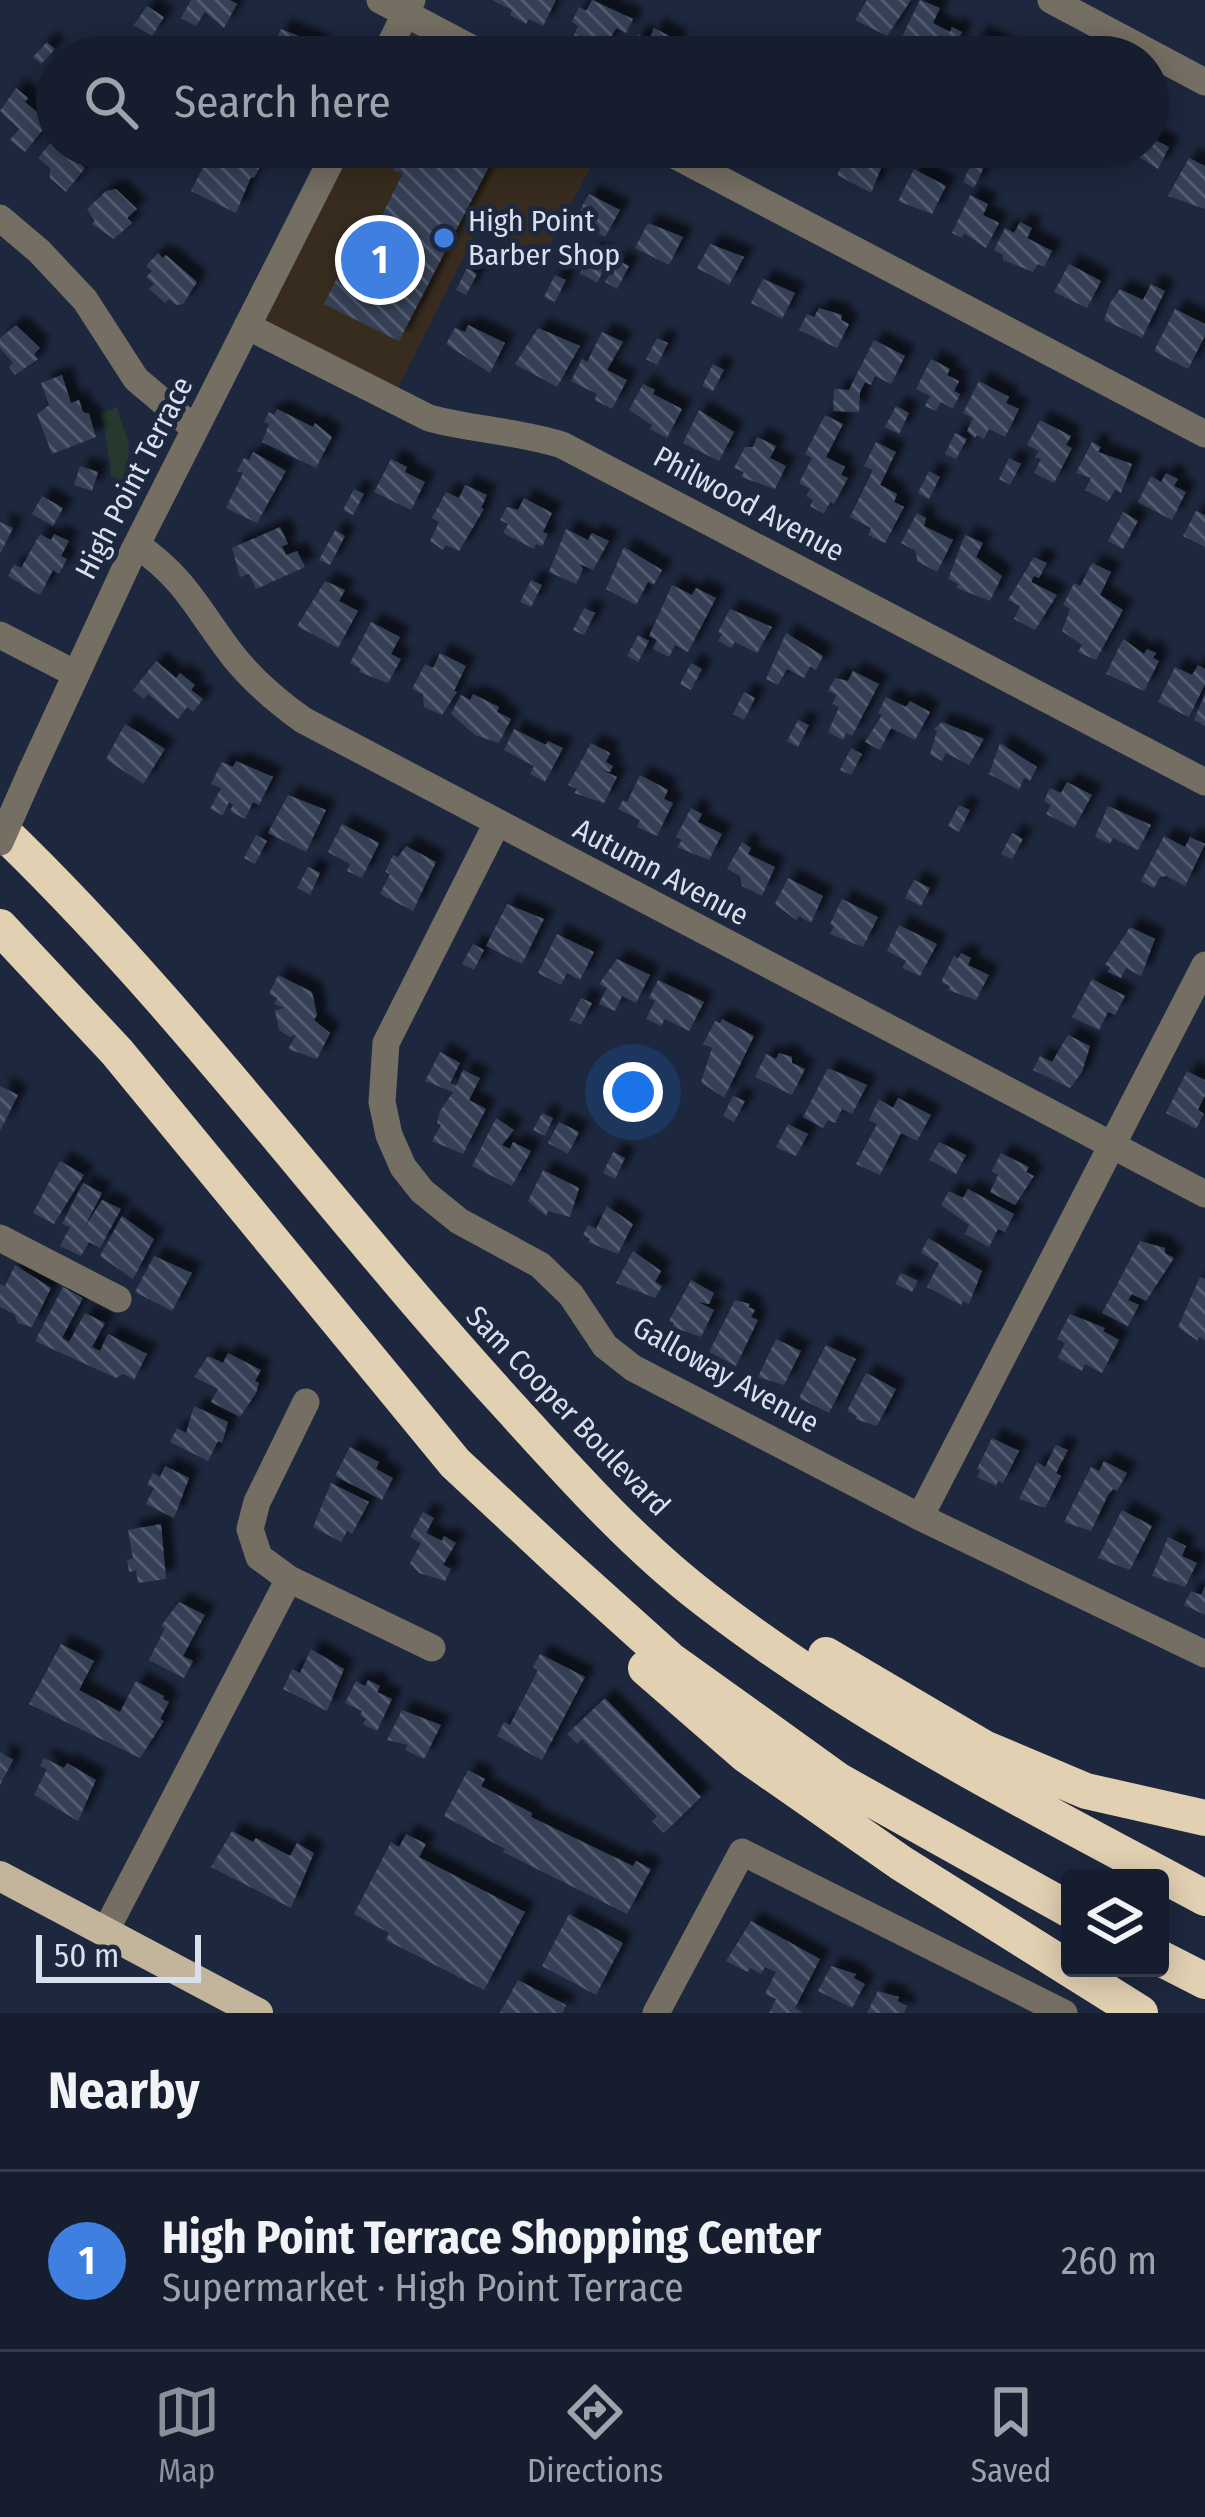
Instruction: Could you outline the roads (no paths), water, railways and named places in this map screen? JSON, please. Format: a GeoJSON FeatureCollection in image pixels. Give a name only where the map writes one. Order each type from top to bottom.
{"type":"FeatureCollection","features":[{"type":"Feature","properties":{"kind":"highway","name":"Sam Cooper Boulevard"},"geometry":{"type":"LineString","coordinates":[[0,829],[180,1016],[398,1283],[581,1486],[704,1599],[883,1724],[1205,1898]]}},
{"type":"Feature","properties":{"kind":"highway"},"geometry":{"type":"LineString","coordinates":[[0,927],[117,1052],[455,1463],[613,1638],[746,1756],[901,1864],[1140,2013]]}},
{"type":"Feature","properties":{"kind":"highway"},"geometry":{"type":"LineString","coordinates":[[455,1463],[669,1659],[839,1781],[1061,1905]]}},
{"type":"Feature","properties":{"kind":"highway"},"geometry":{"type":"LineString","coordinates":[[581,1486],[869,1683],[984,1748],[1086,1791],[1205,1819]]}},
{"type":"Feature","properties":{"kind":"highway"},"geometry":{"type":"LineString","coordinates":[[1169,1963],[1205,1982]]}},
{"type":"Feature","properties":{"kind":"main road"},"geometry":{"type":"LineString","coordinates":[[0,1876],[258,2013]]}},
{"type":"Feature","properties":{"kind":"street"},"geometry":{"type":"LineString","coordinates":[[1051,0],[1119,36]]}},
{"type":"Feature","properties":{"kind":"street"},"geometry":{"type":"LineString","coordinates":[[390,36],[399,5],[452,36]]}},
{"type":"Feature","properties":{"kind":"street"},"geometry":{"type":"LineString","coordinates":[[1169,63],[1205,82]]}},
{"type":"Feature","properties":{"kind":"street","name":"High Point Terrace"},"geometry":{"type":"LineString","coordinates":[[0,842],[74,674],[327,168]]}},
{"type":"Feature","properties":{"kind":"street"},"geometry":{"type":"LineString","coordinates":[[699,168],[1205,434]]}},
{"type":"Feature","properties":{"kind":"street"},"geometry":{"type":"LineString","coordinates":[[0,218],[85,300],[136,379],[195,429]]}},
{"type":"Feature","properties":{"kind":"street","name":"Philwood Avenue"},"geometry":{"type":"LineString","coordinates":[[248,326],[428,418],[536,436],[562,445],[1205,782]]}},
{"type":"Feature","properties":{"kind":"street","name":"Autumn Avenue"},"geometry":{"type":"LineString","coordinates":[[137,545],[174,572],[236,659],[282,705],[338,740],[1205,1194]]}},
{"type":"Feature","properties":{"kind":"street"},"geometry":{"type":"LineString","coordinates":[[0,635],[74,674]]}},
{"type":"Feature","properties":{"kind":"street","name":"Galloway Avenue"},"geometry":{"type":"LineString","coordinates":[[497,823],[386,1043],[382,1102],[388,1135],[403,1167],[445,1212],[540,1265],[572,1295],[605,1346],[633,1368],[920,1517],[1205,1654]]}},
{"type":"Feature","properties":{"kind":"street"},"geometry":{"type":"LineString","coordinates":[[920,1517],[1205,964]]}},
{"type":"Feature","properties":{"kind":"street"},"geometry":{"type":"LineString","coordinates":[[0,1238],[118,1299]]}},
{"type":"Feature","properties":{"kind":"street"},"geometry":{"type":"LineString","coordinates":[[306,1402],[257,1502],[250,1529],[259,1557],[290,1579],[432,1648]]}},
{"type":"Feature","properties":{"kind":"street"},"geometry":{"type":"LineString","coordinates":[[105,1932],[290,1579]]}},
{"type":"Feature","properties":{"kind":"street"},"geometry":{"type":"LineString","coordinates":[[656,2013],[742,1852],[1064,2013]]}},
{"type":"Feature","properties":{"kind":"place","name":"High Point Barber Shop"},"geometry":{"type":"Point","coordinates":[444,238]}},
{"type":"Feature","properties":{"kind":"place","name":"High Point Terrace Shopping Center"},"geometry":{"type":"Point","coordinates":[380,260]}}]}
